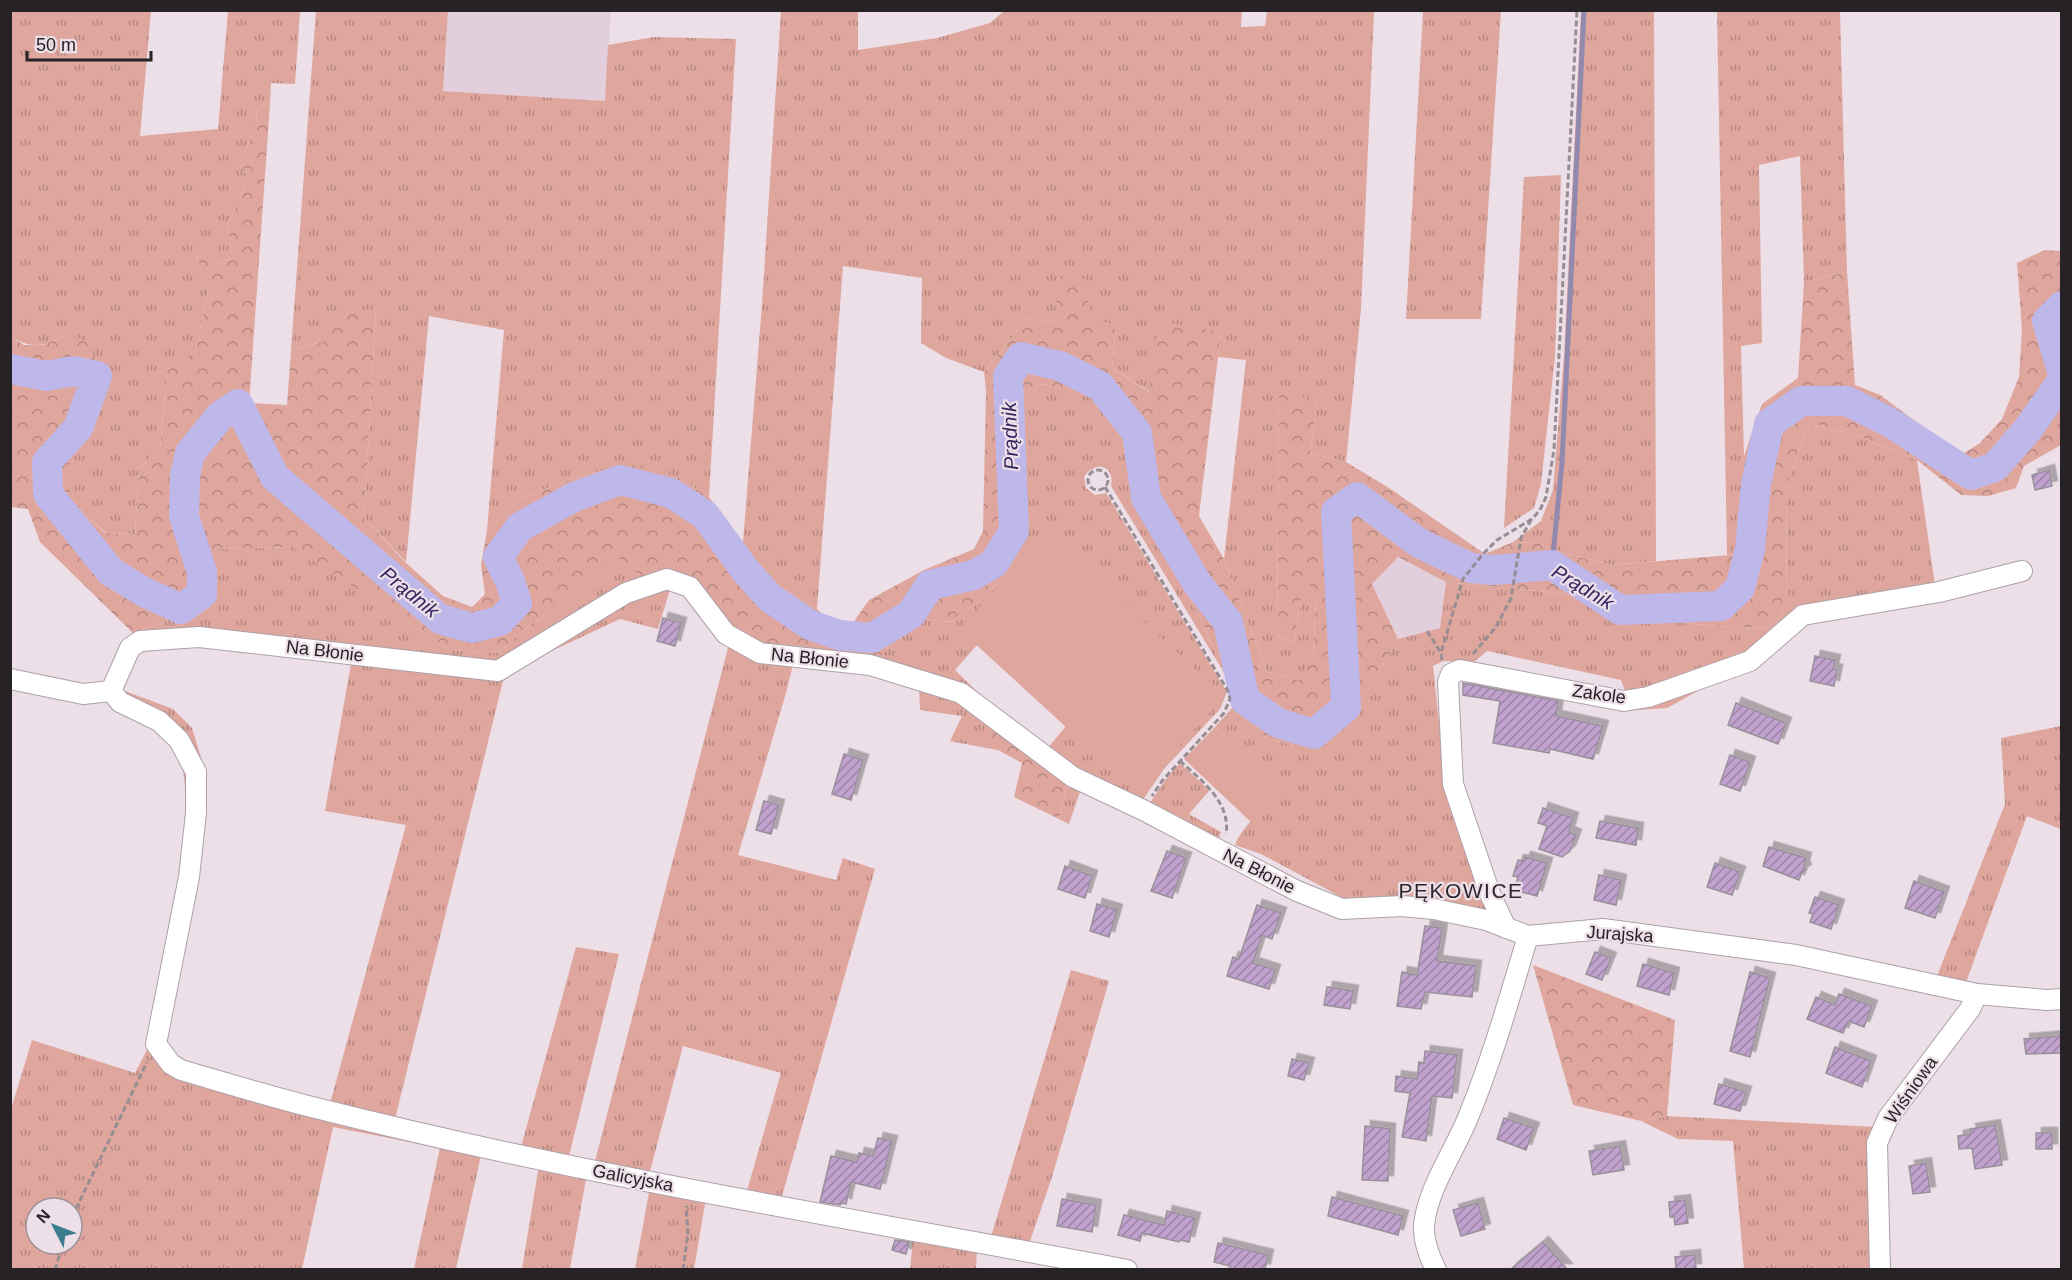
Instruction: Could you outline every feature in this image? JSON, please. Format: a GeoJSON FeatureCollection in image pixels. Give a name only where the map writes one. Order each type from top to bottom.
{"type":"FeatureCollection","features":[{"type":"Feature","properties":{"kind":"street","name":"Zakole"},"geometry":{"type":"LineString","coordinates":[[1456,672],[1624,701],[1648,697],[1750,661],[1803,615],[1939,592],[2022,571]]}},
{"type":"Feature","properties":{"kind":"street","name":"Na Błonie"},"geometry":{"type":"LineString","coordinates":[[111,692],[130,648],[140,641],[199,636],[498,671],[626,593],[667,579],[690,586],[726,634],[760,653],[870,665],[961,693],[1073,777],[1143,810],[1297,891],[1342,909],[1402,906],[1434,909],[1486,920],[1528,936]]}},
{"type":"Feature","properties":{"kind":"street"},"geometry":{"type":"LineString","coordinates":[[1456,672],[1448,682],[1453,784],[1491,894],[1506,928]]}},
{"type":"Feature","properties":{"kind":"street"},"geometry":{"type":"LineString","coordinates":[[10,679],[84,694],[111,692],[120,702],[159,721],[179,740],[195,772],[196,813],[189,877],[156,1044]]}},
{"type":"Feature","properties":{"kind":"street","name":"Jurajska"},"geometry":{"type":"LineString","coordinates":[[1528,936],[1603,929],[1796,955],[1977,994],[2047,1000],[2061,999]]}},
{"type":"Feature","properties":{"kind":"street"},"geometry":{"type":"LineString","coordinates":[[1436,1269],[1428,1255],[1424,1227],[1429,1202],[1469,1116],[1492,1054],[1528,936]]}},
{"type":"Feature","properties":{"kind":"street","name":"Wiśniowa"},"geometry":{"type":"LineString","coordinates":[[1880,1269],[1877,1143],[1888,1118],[1970,1009],[1977,994]]}},
{"type":"Feature","properties":{"kind":"street","name":"Galicyjska"},"geometry":{"type":"LineString","coordinates":[[156,1044],[171,1064],[181,1070],[315,1108],[479,1146],[684,1188],[875,1225],[1126,1269]]}},
{"type":"Feature","properties":{"kind":"path"},"geometry":{"type":"LineString","coordinates":[[1427,631],[1440,653],[1444,667],[1456,672],[1502,618],[1516,581],[1521,538],[1546,497],[1554,450],[1577,10]]}},
{"type":"Feature","properties":{"kind":"path"},"geometry":{"type":"LineString","coordinates":[[1101,471],[1106,475],[1108,481],[1105,487],[1100,490],[1091,486],[1088,480],[1092,472],[1101,471]]}},
{"type":"Feature","properties":{"kind":"path"},"geometry":{"type":"LineString","coordinates":[[1105,487],[1228,691],[1230,699],[1224,713],[1162,781],[1143,810]]}},
{"type":"Feature","properties":{"kind":"path"},"geometry":{"type":"LineString","coordinates":[[1440,653],[1462,579],[1497,540],[1532,519]]}},
{"type":"Feature","properties":{"kind":"path"},"geometry":{"type":"LineString","coordinates":[[1180,760],[1212,789],[1228,822],[1222,852]]}},
{"type":"Feature","properties":{"kind":"path"},"geometry":{"type":"LineString","coordinates":[[82,1196],[156,1044]]}},
{"type":"Feature","properties":{"kind":"path"},"geometry":{"type":"LineString","coordinates":[[683,1269],[688,1233],[684,1188]]}},
{"type":"Feature","properties":{"kind":"shaded area"},"geometry":{"type":"Polygon","coordinates":[[[448,11],[611,11],[605,101],[443,91],[448,11]]]}},
{"type":"Feature","properties":{"kind":"shaded area"},"geometry":{"type":"Polygon","coordinates":[[[1398,557],[1446,582],[1440,628],[1398,639],[1372,584],[1398,557]]]}},
{"type":"Feature","properties":{"kind":"green space"},"geometry":{"type":"Polygon","coordinates":[[[11,11],[151,11],[140,136],[218,129],[228,11],[300,11],[295,84],[271,83],[270,104],[257,105],[256,126],[239,164],[249,178],[227,225],[233,258],[215,265],[196,254],[208,292],[195,353],[167,370],[160,446],[139,470],[135,534],[106,533],[84,514],[69,490],[69,460],[96,427],[70,335],[40,345],[27,344],[11,337],[11,11]]]}},
{"type":"Feature","properties":{"kind":"green space"},"geometry":{"type":"Polygon","coordinates":[[[316,11],[448,11],[443,91],[605,101],[608,45],[654,37],[736,39],[709,497],[679,478],[622,466],[568,480],[522,498],[487,530],[504,330],[429,316],[406,562],[364,518],[376,309],[323,342],[291,350],[316,11]]]}},
{"type":"Feature","properties":{"kind":"green space"},"geometry":{"type":"Polygon","coordinates":[[[781,11],[858,11],[858,50],[937,38],[990,23],[1004,11],[1242,11],[1241,27],[1265,26],[1267,11],[1374,11],[1361,309],[1346,462],[1310,453],[1317,401],[1279,390],[1277,636],[1294,642],[1305,577],[1316,596],[1313,658],[1299,680],[1267,672],[1224,559],[1246,360],[1218,357],[1221,332],[1150,392],[1112,368],[1116,324],[1054,322],[1020,318],[1016,333],[984,372],[946,358],[921,343],[922,278],[843,266],[817,609],[763,576],[743,542],[762,304],[781,11]]]}},
{"type":"Feature","properties":{"kind":"green space"},"geometry":{"type":"Polygon","coordinates":[[[1423,11],[1501,11],[1481,319],[1406,319],[1423,11]]]}},
{"type":"Feature","properties":{"kind":"green space"},"geometry":{"type":"Polygon","coordinates":[[[1581,11],[1654,11],[1656,561],[1612,565],[1563,553],[1538,543],[1513,542],[1541,521],[1553,490],[1564,355],[1581,11]]]}},
{"type":"Feature","properties":{"kind":"green space"},"geometry":{"type":"Polygon","coordinates":[[[1717,11],[1840,11],[1847,272],[1804,282],[1800,156],[1759,165],[1762,343],[1741,346],[1744,456],[1743,554],[1727,555],[1717,11]]]}},
{"type":"Feature","properties":{"kind":"green space"},"geometry":{"type":"Polygon","coordinates":[[[270,104],[249,403],[287,405],[291,350],[323,342],[338,311],[376,309],[364,518],[405,562],[443,596],[472,607],[485,594],[481,565],[487,530],[522,498],[568,480],[622,466],[651,465],[679,478],[709,497],[743,542],[763,576],[817,609],[829,621],[851,626],[869,600],[924,570],[974,549],[983,531],[986,391],[984,372],[1016,333],[1020,318],[1054,322],[1060,276],[1085,278],[1091,320],[1116,324],[1112,368],[1149,392],[1158,321],[1221,332],[1199,516],[1224,559],[1267,672],[1299,680],[1313,657],[1316,597],[1305,578],[1294,642],[1277,636],[1279,389],[1317,401],[1310,453],[1346,462],[1389,488],[1485,554],[1513,542],[1538,543],[1563,553],[1612,565],[1742,554],[1744,456],[1762,404],[1798,378],[1804,282],[1847,272],[1855,385],[1880,395],[1942,441],[1964,453],[1980,443],[2002,419],[2019,377],[2022,330],[2017,263],[2045,250],[2061,251],[2061,445],[2024,466],[2016,488],[1988,496],[1961,495],[1917,460],[1858,436],[1817,425],[1804,434],[1786,488],[1787,603],[1774,628],[1620,618],[1576,595],[1446,582],[1398,557],[1372,584],[1398,639],[1346,724],[1330,740],[1294,746],[1265,737],[1233,707],[1234,691],[1200,617],[1179,581],[1129,479],[1127,439],[1110,411],[1080,391],[1042,384],[1021,392],[1014,432],[1021,494],[1020,519],[1011,569],[981,599],[953,622],[920,619],[876,660],[759,643],[734,631],[701,584],[672,570],[644,578],[615,555],[558,609],[531,624],[498,653],[450,650],[292,547],[206,549],[207,601],[159,624],[133,633],[40,542],[28,509],[11,507],[11,337],[24,345],[42,345],[70,335],[89,342],[103,380],[96,427],[69,460],[69,490],[84,514],[105,533],[135,534],[139,470],[160,446],[167,370],[195,352],[208,292],[196,254],[208,246],[215,265],[233,258],[227,225],[249,178],[239,164],[256,126],[257,105],[270,104]]]}},
{"type":"Feature","properties":{"kind":"green space"},"geometry":{"type":"Polygon","coordinates":[[[1561,175],[1555,357],[1541,484],[1534,508],[1504,528],[1524,177],[1561,175]]]}},
{"type":"Feature","properties":{"kind":"green space"},"geometry":{"type":"Polygon","coordinates":[[[1042,384],[1080,391],[1110,411],[1127,439],[1129,479],[1179,581],[1200,617],[1223,671],[1111,486],[1110,473],[1103,467],[1093,468],[1084,477],[1086,488],[1095,495],[1106,493],[1227,692],[1220,709],[1164,769],[1140,804],[1074,770],[1046,750],[1066,726],[1137,791],[959,628],[977,645],[955,670],[992,706],[876,660],[920,619],[953,622],[981,599],[1011,569],[1020,518],[1021,494],[1014,432],[1021,392],[1042,384]]]}},
{"type":"Feature","properties":{"kind":"green space"},"geometry":{"type":"Polygon","coordinates":[[[1817,425],[1858,436],[1917,460],[1935,585],[1804,609],[1762,642],[1741,655],[1626,694],[1621,680],[1487,651],[1473,663],[1443,661],[1433,666],[1446,788],[1487,907],[1480,914],[1394,896],[1343,898],[1261,854],[1235,845],[1249,823],[1282,789],[1215,727],[1233,707],[1265,737],[1294,746],[1361,702],[1398,639],[1440,628],[1446,582],[1576,595],[1620,618],[1774,628],[1787,603],[1786,488],[1804,434],[1817,425]]]}},
{"type":"Feature","properties":{"kind":"green space"},"geometry":{"type":"Polygon","coordinates":[[[1047,533],[1225,696],[1137,792],[959,629],[1047,533]]]}},
{"type":"Feature","properties":{"kind":"green space"},"geometry":{"type":"Polygon","coordinates":[[[293,547],[450,650],[498,653],[531,624],[558,609],[615,554],[644,578],[500,664],[196,630],[133,633],[159,624],[207,601],[206,549],[293,547]]]}},
{"type":"Feature","properties":{"kind":"green space"},"geometry":{"type":"Polygon","coordinates":[[[671,586],[658,629],[620,619],[505,673],[395,1119],[521,1147],[576,947],[619,954],[569,1156],[595,1161],[729,644],[794,661],[738,855],[836,880],[843,858],[875,869],[780,1203],[746,1194],[781,1073],[683,1046],[649,1175],[706,1198],[694,1269],[635,1269],[650,1187],[587,1173],[570,1269],[522,1269],[539,1165],[481,1155],[456,1269],[414,1269],[440,1148],[333,1127],[302,1269],[11,1270],[11,1109],[32,1040],[135,1073],[150,1044],[180,899],[186,796],[182,761],[164,736],[142,719],[113,706],[125,691],[173,709],[192,728],[207,777],[195,865],[162,1042],[170,1059],[330,1104],[406,825],[325,811],[352,658],[483,675],[628,597],[671,586]]]}},
{"type":"Feature","properties":{"kind":"green space"},"geometry":{"type":"Polygon","coordinates":[[[1734,671],[1667,708],[1622,711],[1662,699],[1734,671]]]}},
{"type":"Feature","properties":{"kind":"green space"},"geometry":{"type":"Polygon","coordinates":[[[919,686],[958,702],[993,729],[986,748],[950,741],[962,716],[920,710],[919,686]]]}},
{"type":"Feature","properties":{"kind":"green space"},"geometry":{"type":"Polygon","coordinates":[[[2061,726],[2061,829],[2027,816],[1965,985],[1937,976],[2005,804],[2001,738],[2061,726]]]}},
{"type":"Feature","properties":{"kind":"green space"},"geometry":{"type":"Polygon","coordinates":[[[1215,727],[1282,789],[1251,822],[1184,759],[1215,727]]]}},
{"type":"Feature","properties":{"kind":"green space"},"geometry":{"type":"Polygon","coordinates":[[[993,729],[1067,784],[1059,819],[1014,797],[1022,763],[998,750],[986,748],[993,729]]]}},
{"type":"Feature","properties":{"kind":"green space"},"geometry":{"type":"Polygon","coordinates":[[[1180,763],[1209,791],[1189,814],[1221,832],[1217,845],[1147,807],[1180,763]]]}},
{"type":"Feature","properties":{"kind":"green space"},"geometry":{"type":"Polygon","coordinates":[[[1067,784],[1081,789],[1069,824],[1059,819],[1067,784]]]}},
{"type":"Feature","properties":{"kind":"green space"},"geometry":{"type":"Polygon","coordinates":[[[1533,965],[1675,1020],[1667,1116],[1641,1121],[1573,1105],[1533,965]]]}},
{"type":"Feature","properties":{"kind":"green space"},"geometry":{"type":"Polygon","coordinates":[[[1071,970],[1109,981],[1052,1177],[1028,1247],[990,1240],[1071,970]]]}},
{"type":"Feature","properties":{"kind":"green space"},"geometry":{"type":"Polygon","coordinates":[[[1667,1116],[1875,1127],[1875,1269],[1744,1269],[1733,1141],[1678,1139],[1641,1121],[1667,1116]]]}},
{"type":"Feature","properties":{"kind":"green space"},"geometry":{"type":"Polygon","coordinates":[[[913,1237],[977,1249],[976,1269],[910,1270],[913,1237]]]}},
{"type":"Feature","properties":{"kind":"building"},"geometry":{"type":"Polygon","coordinates":[[[2049,470],[2052,486],[2035,490],[2032,475],[2049,470]]]}},
{"type":"Feature","properties":{"kind":"building"},"geometry":{"type":"Polygon","coordinates":[[[663,618],[681,623],[675,646],[657,641],[663,618]]]}},
{"type":"Feature","properties":{"kind":"building"},"geometry":{"type":"Polygon","coordinates":[[[1815,656],[1835,660],[1833,669],[1837,670],[1834,686],[1810,681],[1815,656]]]}},
{"type":"Feature","properties":{"kind":"building"},"geometry":{"type":"Polygon","coordinates":[[[1463,683],[1558,701],[1556,716],[1603,726],[1593,759],[1550,749],[1549,753],[1493,743],[1500,701],[1463,695],[1463,683]]]}},
{"type":"Feature","properties":{"kind":"building"},"geometry":{"type":"Polygon","coordinates":[[[1736,703],[1786,723],[1778,744],[1728,725],[1736,703]]]}},
{"type":"Feature","properties":{"kind":"building"},"geometry":{"type":"Polygon","coordinates":[[[844,754],[863,760],[851,800],[832,794],[844,754]]]}},
{"type":"Feature","properties":{"kind":"building"},"geometry":{"type":"Polygon","coordinates":[[[1730,755],[1750,762],[1740,791],[1720,784],[1730,755]]]}},
{"type":"Feature","properties":{"kind":"building"},"geometry":{"type":"Polygon","coordinates":[[[764,801],[779,805],[771,834],[756,830],[764,801]]]}},
{"type":"Feature","properties":{"kind":"building"},"geometry":{"type":"Polygon","coordinates":[[[1543,808],[1573,818],[1569,832],[1576,835],[1570,851],[1562,857],[1539,849],[1547,826],[1538,823],[1543,808]]]}},
{"type":"Feature","properties":{"kind":"building"},"geometry":{"type":"Polygon","coordinates":[[[1600,821],[1638,828],[1636,845],[1596,838],[1600,821]]]}},
{"type":"Feature","properties":{"kind":"building"},"geometry":{"type":"Polygon","coordinates":[[[1769,847],[1806,858],[1804,866],[1806,870],[1802,872],[1799,880],[1763,866],[1769,847]]]}},
{"type":"Feature","properties":{"kind":"building"},"geometry":{"type":"Polygon","coordinates":[[[1167,851],[1186,858],[1172,898],[1151,891],[1167,851]]]}},
{"type":"Feature","properties":{"kind":"building"},"geometry":{"type":"Polygon","coordinates":[[[1525,857],[1547,863],[1537,896],[1514,890],[1518,877],[1513,876],[1518,860],[1524,861],[1525,857]]]}},
{"type":"Feature","properties":{"kind":"building"},"geometry":{"type":"Polygon","coordinates":[[[1715,863],[1740,872],[1732,895],[1707,887],[1715,863]]]}},
{"type":"Feature","properties":{"kind":"building"},"geometry":{"type":"Polygon","coordinates":[[[1065,866],[1092,876],[1085,898],[1058,889],[1065,866]]]}},
{"type":"Feature","properties":{"kind":"building"},"geometry":{"type":"Polygon","coordinates":[[[1599,875],[1621,880],[1616,905],[1594,900],[1599,875]]]}},
{"type":"Feature","properties":{"kind":"building"},"geometry":{"type":"Polygon","coordinates":[[[1914,881],[1944,892],[1935,918],[1905,908],[1914,881]]]}},
{"type":"Feature","properties":{"kind":"building"},"geometry":{"type":"Polygon","coordinates":[[[1815,897],[1839,905],[1831,929],[1810,922],[1813,914],[1809,913],[1815,897]]]}},
{"type":"Feature","properties":{"kind":"building"},"geometry":{"type":"Polygon","coordinates":[[[1097,904],[1117,910],[1109,937],[1090,931],[1097,904]]]}},
{"type":"Feature","properties":{"kind":"building"},"geometry":{"type":"Polygon","coordinates":[[[1257,905],[1281,913],[1272,939],[1262,935],[1253,963],[1275,970],[1269,989],[1227,976],[1233,957],[1239,959],[1257,905]]]}},
{"type":"Feature","properties":{"kind":"building"},"geometry":{"type":"Polygon","coordinates":[[[1425,926],[1442,928],[1437,961],[1476,966],[1472,997],[1425,992],[1421,1009],[1397,1006],[1402,972],[1417,975],[1425,926]]]}},
{"type":"Feature","properties":{"kind":"building"},"geometry":{"type":"Polygon","coordinates":[[[1595,952],[1611,958],[1602,980],[1586,974],[1595,952]]]}},
{"type":"Feature","properties":{"kind":"building"},"geometry":{"type":"Polygon","coordinates":[[[1643,964],[1674,973],[1669,995],[1637,986],[1643,964]]]}},
{"type":"Feature","properties":{"kind":"building"},"geometry":{"type":"Polygon","coordinates":[[[1750,972],[1770,978],[1750,1057],[1730,1051],[1750,972]]]}},
{"type":"Feature","properties":{"kind":"building"},"geometry":{"type":"Polygon","coordinates":[[[1327,987],[1353,991],[1350,1009],[1324,1005],[1327,987]]]}},
{"type":"Feature","properties":{"kind":"building"},"geometry":{"type":"Polygon","coordinates":[[[1839,994],[1872,1006],[1864,1027],[1848,1021],[1843,1033],[1807,1019],[1816,997],[1835,1005],[1839,994]]]}},
{"type":"Feature","properties":{"kind":"building"},"geometry":{"type":"Polygon","coordinates":[[[2061,1036],[2061,1053],[2026,1054],[2024,1039],[2061,1036]]]}},
{"type":"Feature","properties":{"kind":"building"},"geometry":{"type":"Polygon","coordinates":[[[1835,1047],[1871,1061],[1862,1087],[1826,1073],[1835,1047]]]}},
{"type":"Feature","properties":{"kind":"building"},"geometry":{"type":"Polygon","coordinates":[[[1425,1051],[1457,1055],[1452,1098],[1432,1096],[1426,1141],[1402,1137],[1410,1093],[1395,1091],[1396,1076],[1417,1079],[1419,1062],[1424,1063],[1425,1051]]]}},
{"type":"Feature","properties":{"kind":"building"},"geometry":{"type":"Polygon","coordinates":[[[1292,1059],[1309,1063],[1304,1080],[1288,1076],[1292,1059]]]}},
{"type":"Feature","properties":{"kind":"building"},"geometry":{"type":"Polygon","coordinates":[[[1719,1084],[1746,1092],[1740,1111],[1714,1104],[1719,1084]]]}},
{"type":"Feature","properties":{"kind":"building"},"geometry":{"type":"Polygon","coordinates":[[[1504,1118],[1534,1128],[1526,1150],[1497,1139],[1504,1118]]]}},
{"type":"Feature","properties":{"kind":"building"},"geometry":{"type":"Polygon","coordinates":[[[1995,1125],[2002,1165],[1975,1169],[1972,1148],[1959,1149],[1958,1136],[1971,1134],[1970,1129],[1995,1125]]]}},
{"type":"Feature","properties":{"kind":"building"},"geometry":{"type":"Polygon","coordinates":[[[1365,1126],[1390,1129],[1388,1181],[1362,1180],[1365,1126]]]}},
{"type":"Feature","properties":{"kind":"building"},"geometry":{"type":"Polygon","coordinates":[[[2036,1133],[2052,1133],[2052,1149],[2036,1149],[2036,1133]]]}},
{"type":"Feature","properties":{"kind":"building"},"geometry":{"type":"Polygon","coordinates":[[[878,1138],[892,1141],[880,1189],[851,1182],[846,1204],[820,1202],[831,1156],[857,1162],[859,1153],[873,1156],[878,1138]]]}},
{"type":"Feature","properties":{"kind":"building"},"geometry":{"type":"Polygon","coordinates":[[[1620,1146],[1624,1170],[1593,1175],[1589,1151],[1620,1146]]]}},
{"type":"Feature","properties":{"kind":"building"},"geometry":{"type":"Polygon","coordinates":[[[1926,1163],[1930,1192],[1913,1194],[1909,1166],[1926,1163]]]}},
{"type":"Feature","properties":{"kind":"building"},"geometry":{"type":"Polygon","coordinates":[[[1332,1197],[1403,1216],[1398,1235],[1328,1216],[1332,1197]]]}},
{"type":"Feature","properties":{"kind":"building"},"geometry":{"type":"Polygon","coordinates":[[[1062,1199],[1096,1205],[1092,1232],[1057,1226],[1062,1199]]]}},
{"type":"Feature","properties":{"kind":"building"},"geometry":{"type":"Polygon","coordinates":[[[1685,1200],[1688,1223],[1675,1225],[1674,1217],[1670,1217],[1669,1202],[1685,1200]]]}},
{"type":"Feature","properties":{"kind":"building"},"geometry":{"type":"Polygon","coordinates":[[[1478,1203],[1485,1229],[1461,1236],[1453,1210],[1478,1203]]]}},
{"type":"Feature","properties":{"kind":"building"},"geometry":{"type":"Polygon","coordinates":[[[1167,1211],[1195,1218],[1189,1242],[1180,1240],[1179,1242],[1142,1233],[1140,1241],[1118,1235],[1124,1215],[1164,1225],[1167,1211]]]}},
{"type":"Feature","properties":{"kind":"building"},"geometry":{"type":"Polygon","coordinates":[[[895,1240],[909,1242],[906,1254],[892,1250],[895,1240]]]}},
{"type":"Feature","properties":{"kind":"building"},"geometry":{"type":"Polygon","coordinates":[[[1543,1242],[1567,1269],[1511,1269],[1543,1242]]]}},
{"type":"Feature","properties":{"kind":"building"},"geometry":{"type":"Polygon","coordinates":[[[1218,1243],[1268,1255],[1265,1269],[1230,1269],[1230,1266],[1214,1262],[1218,1243]]]}},
{"type":"Feature","properties":{"kind":"building"},"geometry":{"type":"Polygon","coordinates":[[[1695,1255],[1696,1269],[1676,1269],[1675,1257],[1695,1255]]]}},
{"type":"Feature","properties":{"kind":"waterway"},"geometry":{"type":"LineString","coordinates":[[1552,565],[1562,463],[1584,10]]}},
{"type":"Feature","properties":{"kind":"waterway","name":"Prądnik"},"geometry":{"type":"LineString","coordinates":[[2062,306],[2047,321],[2062,371]]}},
{"type":"Feature","properties":{"kind":"waterway","name":"Prądnik"},"geometry":{"type":"LineString","coordinates":[[10,369],[47,376],[73,371],[97,376],[78,428],[47,462],[48,494],[111,572],[144,592],[181,609],[202,594],[202,572],[184,516],[185,476],[190,453],[220,416],[238,404],[275,477],[440,619],[472,628],[500,621],[517,603],[510,581],[498,557],[520,527],[574,497],[620,480],[671,493],[705,515],[745,570],[770,598],[810,625],[839,635],[872,638],[911,614],[930,585],[974,575],[994,563],[1014,531],[1008,376],[1021,357],[1060,366],[1100,386],[1137,433],[1146,498],[1197,583],[1228,622],[1245,700],[1278,723],[1314,734],[1346,707],[1336,512],[1357,497],[1419,543],[1471,568],[1493,570],[1552,565],[1620,610],[1721,606],[1740,588],[1750,549],[1756,484],[1769,424],[1801,401],[1847,401],[1891,423],[1971,475],[1995,467],[2028,429],[2062,381]]}},
{"type":"Feature","properties":{"kind":"district","name":"PĘKOWICE"},"geometry":{"type":"Point","coordinates":[1461,891]}}]}
